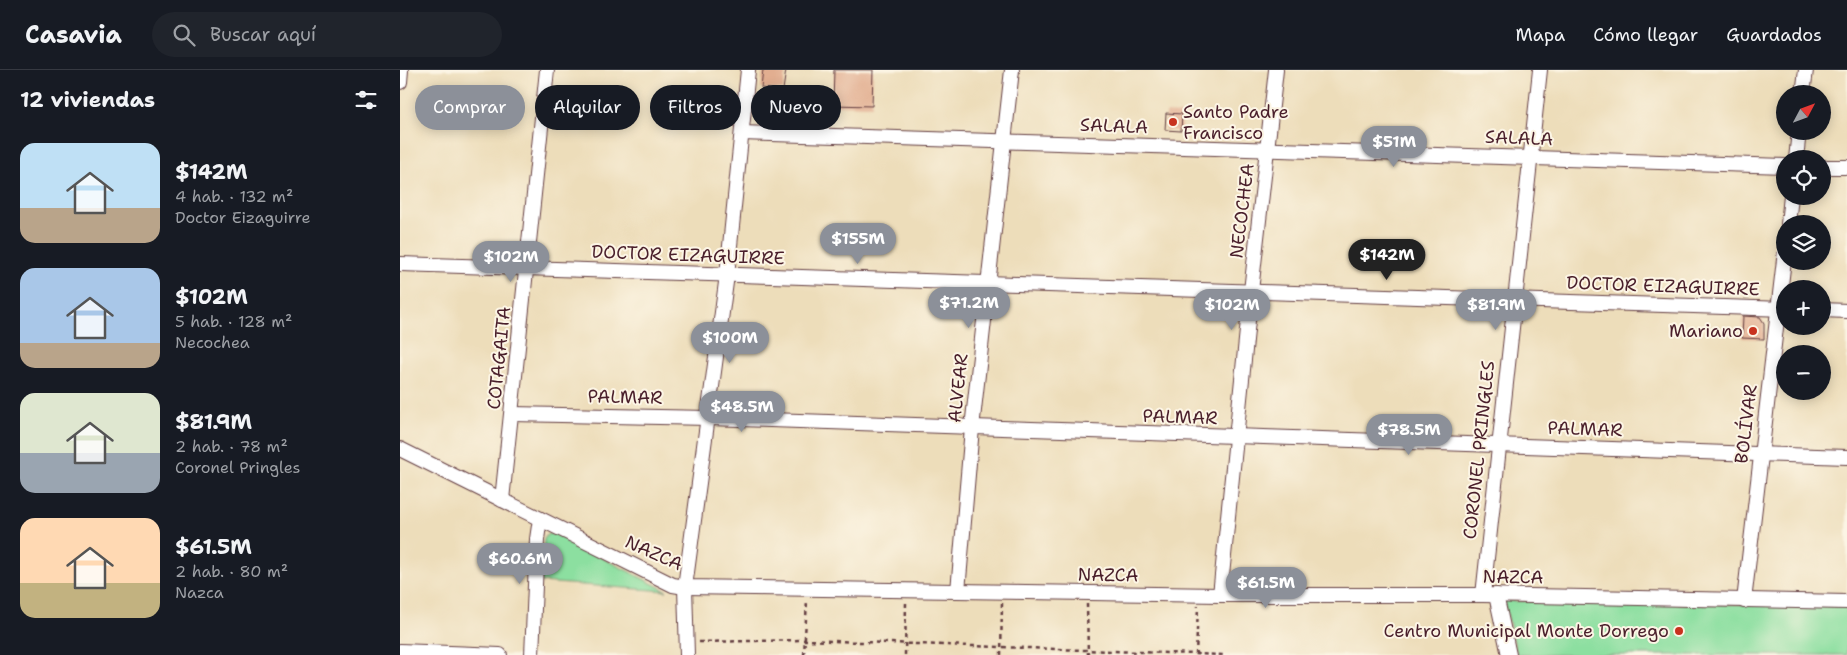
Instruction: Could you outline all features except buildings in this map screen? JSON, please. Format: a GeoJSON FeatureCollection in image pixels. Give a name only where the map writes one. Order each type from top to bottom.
{"type":"FeatureCollection","features":[{"type":"Feature","properties":{"kind":"street"},"geometry":{"type":"LineString","coordinates":[[400,82],[401,70]]}},
{"type":"Feature","properties":{"kind":"street","name":"COTAGAITA"},"geometry":{"type":"LineString","coordinates":[[502,500],[547,70]]}},
{"type":"Feature","properties":{"kind":"street"},"geometry":{"type":"LineString","coordinates":[[687,648],[685,586],[709,418],[748,70]]}},
{"type":"Feature","properties":{"kind":"street","name":"ALVEAR"},"geometry":{"type":"LineString","coordinates":[[958,591],[972,428],[1012,70]]}},
{"type":"Feature","properties":{"kind":"street","name":"NECOCHEA"},"geometry":{"type":"LineString","coordinates":[[1220,595],[1235,438],[1269,150],[1276,70]]}},
{"type":"Feature","properties":{"kind":"street","name":"CORONEL PRINGLES"},"geometry":{"type":"LineString","coordinates":[[1509,655],[1490,595],[1498,444],[1540,70]]}},
{"type":"Feature","properties":{"kind":"street"},"geometry":{"type":"LineString","coordinates":[[1804,85],[1806,70]]}},
{"type":"Feature","properties":{"kind":"street","name":"SALALA"},"geometry":{"type":"LineString","coordinates":[[742,133],[1776,166]]}},
{"type":"Feature","properties":{"kind":"street"},"geometry":{"type":"LineString","coordinates":[[1831,167],[1847,167]]}},
{"type":"Feature","properties":{"kind":"street","name":"DOCTOR EIZAGUIRRE"},"geometry":{"type":"LineString","coordinates":[[400,264],[1776,309]]}},
{"type":"Feature","properties":{"kind":"street"},"geometry":{"type":"LineString","coordinates":[[1831,310],[1847,311]]}},
{"type":"Feature","properties":{"kind":"street","name":"BOLÍVAR"},"geometry":{"type":"LineString","coordinates":[[1744,601],[1761,454],[1778,335]]}},
{"type":"Feature","properties":{"kind":"street","name":"PALMAR"},"geometry":{"type":"LineString","coordinates":[[512,414],[709,418],[1235,438],[1498,444],[1847,457]]}},
{"type":"Feature","properties":{"kind":"street","name":"NAZCA"},"geometry":{"type":"LineString","coordinates":[[400,450],[673,585],[1198,595],[1490,595],[1847,602]]}},
{"type":"Feature","properties":{"kind":"street"},"geometry":{"type":"LineString","coordinates":[[532,655],[537,539],[540,518]]}},
{"type":"Feature","properties":{"kind":"street"},"geometry":{"type":"LineString","coordinates":[[400,651],[500,655]]}},
{"type":"Feature","properties":{"kind":"path"},"geometry":{"type":"LineString","coordinates":[[804,655],[807,589]]}},
{"type":"Feature","properties":{"kind":"path"},"geometry":{"type":"LineString","coordinates":[[905,655],[907,590]]}},
{"type":"Feature","properties":{"kind":"path"},"geometry":{"type":"LineString","coordinates":[[1001,655],[1002,592]]}},
{"type":"Feature","properties":{"kind":"path"},"geometry":{"type":"LineString","coordinates":[[1087,593],[1088,655]]}},
{"type":"Feature","properties":{"kind":"path"},"geometry":{"type":"LineString","coordinates":[[1196,654],[1198,595]]}},
{"type":"Feature","properties":{"kind":"path"},"geometry":{"type":"LineString","coordinates":[[687,648],[805,640],[1223,655]]}},
{"type":"Feature","properties":{"kind":"green space"},"geometry":{"type":"Polygon","coordinates":[[[548,534],[555,534],[667,591],[541,582],[544,539],[548,534]]]}},
{"type":"Feature","properties":{"kind":"green space","name":"Centro Municipal Monte Dorrego"},"geometry":{"type":"Polygon","coordinates":[[[1504,601],[1847,606],[1847,655],[1517,655],[1504,601]]]}},
{"type":"Feature","properties":{"kind":"place","name":"Santo Padre Francisco"},"geometry":{"type":"Point","coordinates":[1173,122]}},
{"type":"Feature","properties":{"kind":"place","name":"Mariano"},"geometry":{"type":"Point","coordinates":[1753,331]}},
{"type":"Feature","properties":{"kind":"place","name":"Centro Municipal Monte Dorrego"},"geometry":{"type":"Point","coordinates":[1679,631]}}]}
